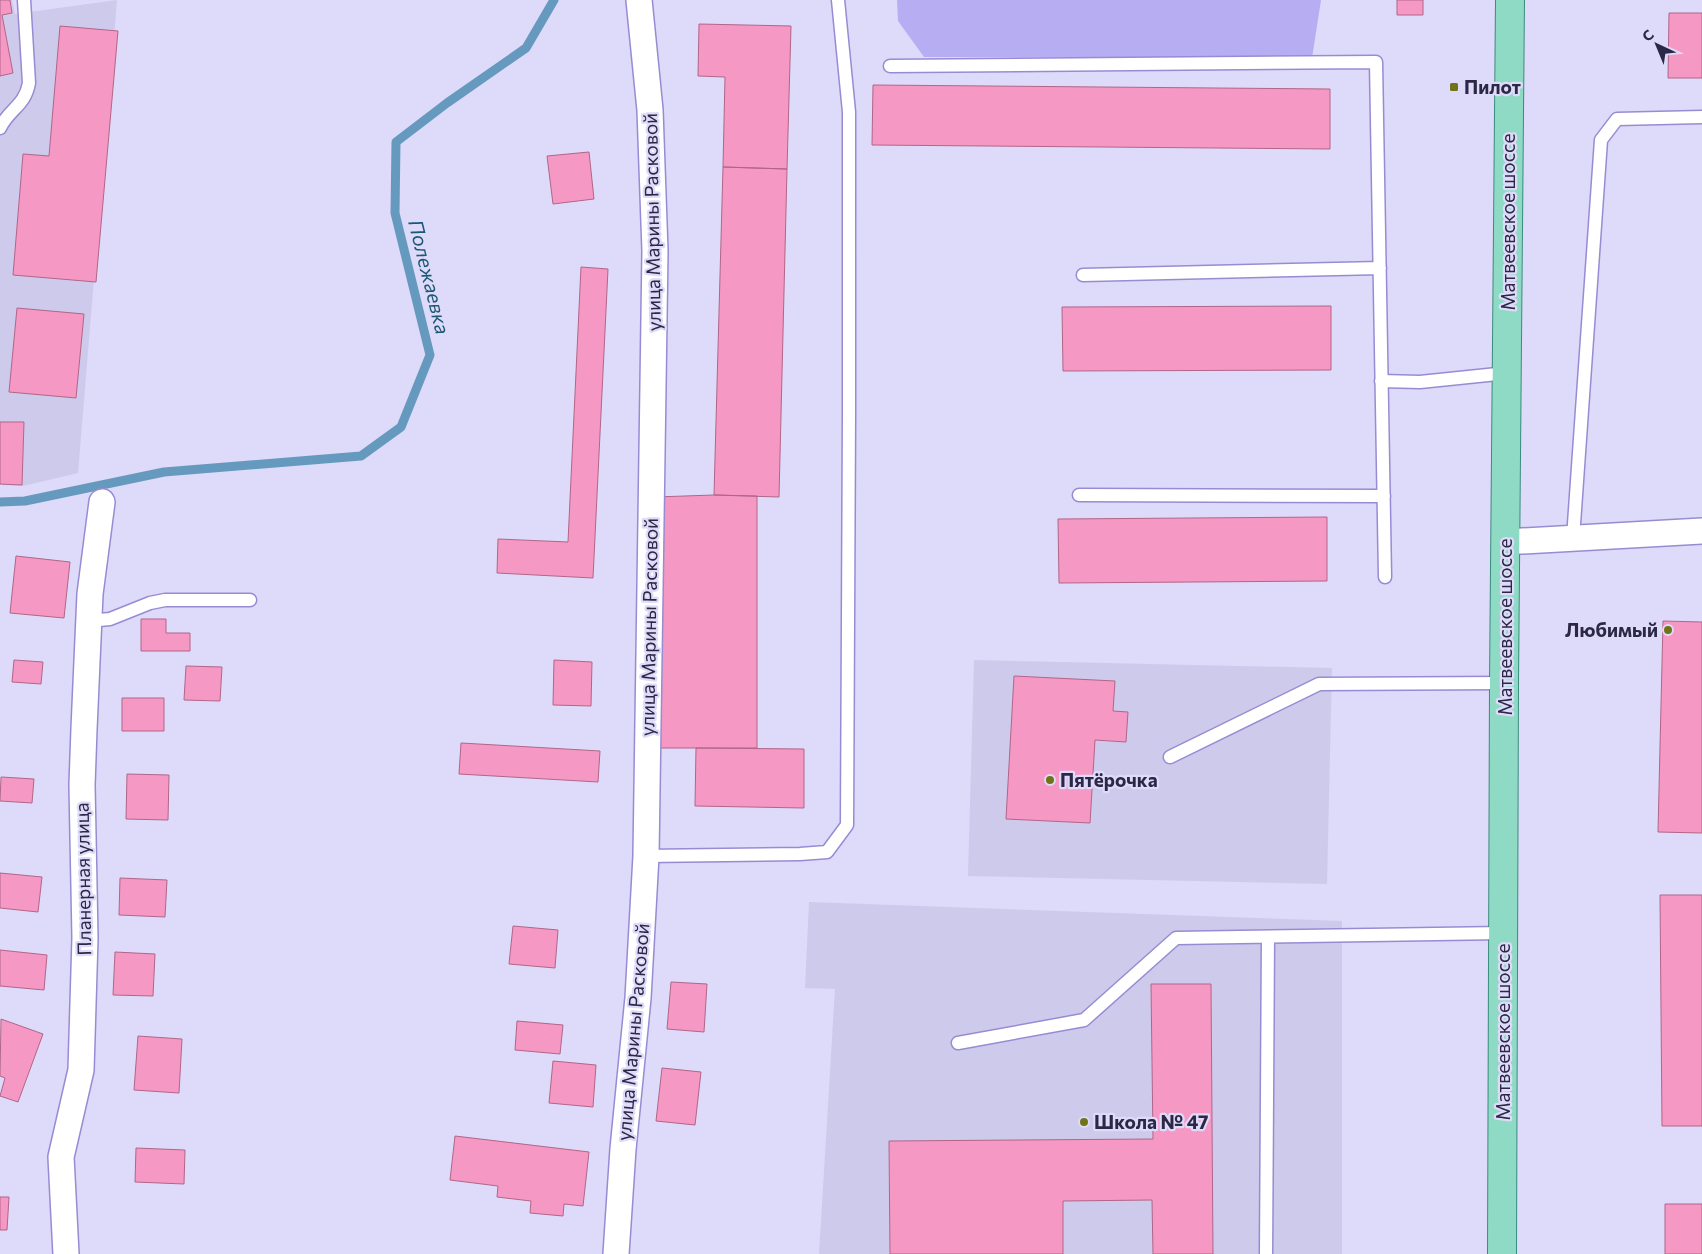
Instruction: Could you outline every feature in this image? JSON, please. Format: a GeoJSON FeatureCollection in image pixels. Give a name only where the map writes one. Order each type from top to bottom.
{"type":"FeatureCollection","features":[{"type":"Feature","properties":{"kind":"main road","name":"Матвеевское шоссе"},"geometry":{"type":"LineString","coordinates":[[1502,1254],[1504,683],[1510,0]]}},
{"type":"Feature","properties":{"kind":"street","name":"улица Марины Расковой"},"geometry":{"type":"LineString","coordinates":[[616,1254],[623,1149],[638,998],[646,856],[655,251],[650,110],[639,0]]}},
{"type":"Feature","properties":{"kind":"street","name":"Планерная улица"},"geometry":{"type":"LineString","coordinates":[[66,1254],[61,1157],[82,1060],[85,938],[82,785],[88,622],[102,502]]}},
{"type":"Feature","properties":{"kind":"street"},"geometry":{"type":"LineString","coordinates":[[1505,542],[1702,531]]}},
{"type":"Feature","properties":{"kind":"lane"},"geometry":{"type":"LineString","coordinates":[[0,128],[22,102],[29,83],[24,0]]}},
{"type":"Feature","properties":{"kind":"lane"},"geometry":{"type":"LineString","coordinates":[[646,856],[827,852],[847,825],[849,112],[838,0]]}},
{"type":"Feature","properties":{"kind":"lane"},"geometry":{"type":"LineString","coordinates":[[890,66],[1376,62],[1385,577]]}},
{"type":"Feature","properties":{"kind":"lane"},"geometry":{"type":"LineString","coordinates":[[1573,538],[1601,140],[1617,119],[1702,117]]}},
{"type":"Feature","properties":{"kind":"lane"},"geometry":{"type":"LineString","coordinates":[[1083,274],[1380,268]]}},
{"type":"Feature","properties":{"kind":"lane"},"geometry":{"type":"LineString","coordinates":[[1381,381],[1420,382],[1507,373]]}},
{"type":"Feature","properties":{"kind":"lane"},"geometry":{"type":"LineString","coordinates":[[1079,495],[1384,496]]}},
{"type":"Feature","properties":{"kind":"lane"},"geometry":{"type":"LineString","coordinates":[[88,622],[110,619],[150,603],[165,600],[250,600]]}},
{"type":"Feature","properties":{"kind":"lane"},"geometry":{"type":"LineString","coordinates":[[1170,757],[1319,684],[1504,683]]}},
{"type":"Feature","properties":{"kind":"lane"},"geometry":{"type":"LineString","coordinates":[[958,1043],[1084,1020],[1176,938],[1503,933]]}},
{"type":"Feature","properties":{"kind":"lane"},"geometry":{"type":"LineString","coordinates":[[1266,1254],[1268,937]]}},
{"type":"Feature","properties":{"kind":"shaded area"},"geometry":{"type":"Polygon","coordinates":[[[0,0],[12,0],[15,14],[117,0],[78,473],[23,486],[0,485],[0,0]]]}},
{"type":"Feature","properties":{"kind":"shaded area"},"geometry":{"type":"Polygon","coordinates":[[[897,0],[1321,0],[1312,58],[924,57],[898,21],[897,0]]]}},
{"type":"Feature","properties":{"kind":"shaded area"},"geometry":{"type":"Polygon","coordinates":[[[974,660],[1332,668],[1327,884],[968,876],[974,660]]]}},
{"type":"Feature","properties":{"kind":"shaded area","name":"Школа № 47"},"geometry":{"type":"Polygon","coordinates":[[[809,902],[1342,921],[1342,1254],[819,1254],[835,989],[805,988],[809,902]]]}},
{"type":"Feature","properties":{"kind":"building"},"geometry":{"type":"Polygon","coordinates":[[[0,0],[10,0],[12,13],[2,15],[13,73],[0,76],[0,0]]]}},
{"type":"Feature","properties":{"kind":"building"},"geometry":{"type":"Polygon","coordinates":[[[1397,0],[1423,0],[1423,15],[1397,15],[1397,0]]]}},
{"type":"Feature","properties":{"kind":"building"},"geometry":{"type":"Polygon","coordinates":[[[1669,13],[1702,13],[1702,78],[1668,78],[1669,13]]]}},
{"type":"Feature","properties":{"kind":"building"},"geometry":{"type":"Polygon","coordinates":[[[699,24],[791,26],[787,169],[723,167],[725,77],[698,76],[699,24]]]}},
{"type":"Feature","properties":{"kind":"building"},"geometry":{"type":"Polygon","coordinates":[[[60,26],[118,31],[96,282],[13,275],[23,154],[49,156],[60,26]]]}},
{"type":"Feature","properties":{"kind":"building"},"geometry":{"type":"Polygon","coordinates":[[[873,85],[1330,89],[1330,149],[872,145],[873,85]]]}},
{"type":"Feature","properties":{"kind":"building"},"geometry":{"type":"Polygon","coordinates":[[[589,152],[594,199],[553,204],[547,156],[589,152]]]}},
{"type":"Feature","properties":{"kind":"building"},"geometry":{"type":"Polygon","coordinates":[[[723,167],[787,169],[779,497],[714,495],[723,167]]]}},
{"type":"Feature","properties":{"kind":"building"},"geometry":{"type":"Polygon","coordinates":[[[581,267],[608,269],[593,578],[497,573],[498,539],[568,542],[581,267]]]}},
{"type":"Feature","properties":{"kind":"building"},"geometry":{"type":"Polygon","coordinates":[[[1331,306],[1331,370],[1063,371],[1062,307],[1331,306]]]}},
{"type":"Feature","properties":{"kind":"building"},"geometry":{"type":"Polygon","coordinates":[[[17,308],[84,314],[76,398],[9,392],[17,308]]]}},
{"type":"Feature","properties":{"kind":"building"},"geometry":{"type":"Polygon","coordinates":[[[0,422],[24,422],[22,485],[0,484],[0,422]]]}},
{"type":"Feature","properties":{"kind":"building"},"geometry":{"type":"Polygon","coordinates":[[[757,496],[757,748],[656,748],[655,497],[757,496]]]}},
{"type":"Feature","properties":{"kind":"building"},"geometry":{"type":"Polygon","coordinates":[[[1327,517],[1327,581],[1059,583],[1058,519],[1327,517]]]}},
{"type":"Feature","properties":{"kind":"building"},"geometry":{"type":"Polygon","coordinates":[[[16,556],[70,562],[64,618],[10,613],[16,556]]]}},
{"type":"Feature","properties":{"kind":"building"},"geometry":{"type":"Polygon","coordinates":[[[141,619],[166,619],[166,633],[190,633],[190,651],[141,651],[141,619]]]}},
{"type":"Feature","properties":{"kind":"building"},"geometry":{"type":"Polygon","coordinates":[[[1663,621],[1702,622],[1702,833],[1658,832],[1663,621]]]}},
{"type":"Feature","properties":{"kind":"building"},"geometry":{"type":"Polygon","coordinates":[[[14,660],[43,662],[41,684],[12,682],[14,660]]]}},
{"type":"Feature","properties":{"kind":"building"},"geometry":{"type":"Polygon","coordinates":[[[554,660],[592,662],[591,706],[553,705],[554,660]]]}},
{"type":"Feature","properties":{"kind":"building"},"geometry":{"type":"Polygon","coordinates":[[[186,666],[222,667],[220,701],[184,700],[186,666]]]}},
{"type":"Feature","properties":{"kind":"building","name":"Пятёрочка"},"geometry":{"type":"Polygon","coordinates":[[[1014,676],[1115,681],[1113,711],[1128,712],[1126,742],[1095,740],[1090,823],[1006,819],[1014,676]]]}},
{"type":"Feature","properties":{"kind":"building"},"geometry":{"type":"Polygon","coordinates":[[[122,698],[164,698],[164,731],[122,731],[122,698]]]}},
{"type":"Feature","properties":{"kind":"building"},"geometry":{"type":"Polygon","coordinates":[[[461,743],[600,751],[598,782],[459,774],[461,743]]]}},
{"type":"Feature","properties":{"kind":"building"},"geometry":{"type":"Polygon","coordinates":[[[696,748],[804,749],[804,808],[695,806],[696,748]]]}},
{"type":"Feature","properties":{"kind":"building"},"geometry":{"type":"Polygon","coordinates":[[[127,774],[169,775],[168,820],[126,819],[127,774]]]}},
{"type":"Feature","properties":{"kind":"building"},"geometry":{"type":"Polygon","coordinates":[[[1,777],[34,779],[32,803],[0,801],[1,777]]]}},
{"type":"Feature","properties":{"kind":"building"},"geometry":{"type":"Polygon","coordinates":[[[0,873],[42,877],[38,912],[0,908],[0,873]]]}},
{"type":"Feature","properties":{"kind":"building"},"geometry":{"type":"Polygon","coordinates":[[[120,878],[167,880],[165,917],[119,915],[120,878]]]}},
{"type":"Feature","properties":{"kind":"building"},"geometry":{"type":"Polygon","coordinates":[[[1660,895],[1702,895],[1702,1126],[1662,1126],[1660,895]]]}},
{"type":"Feature","properties":{"kind":"building"},"geometry":{"type":"Polygon","coordinates":[[[513,926],[558,930],[555,968],[509,964],[513,926]]]}},
{"type":"Feature","properties":{"kind":"building"},"geometry":{"type":"Polygon","coordinates":[[[0,950],[47,955],[44,990],[0,986],[0,950]]]}},
{"type":"Feature","properties":{"kind":"building"},"geometry":{"type":"Polygon","coordinates":[[[115,952],[155,954],[153,996],[113,995],[115,952]]]}},
{"type":"Feature","properties":{"kind":"building"},"geometry":{"type":"Polygon","coordinates":[[[671,982],[707,984],[704,1032],[667,1029],[671,982]]]}},
{"type":"Feature","properties":{"kind":"building"},"geometry":{"type":"Polygon","coordinates":[[[1151,984],[1211,984],[1213,1254],[1153,1254],[1152,1200],[1063,1201],[1063,1254],[890,1254],[889,1141],[1153,1139],[1151,984]]]}},
{"type":"Feature","properties":{"kind":"building"},"geometry":{"type":"Polygon","coordinates":[[[1,1019],[43,1034],[18,1102],[0,1096],[5,1078],[0,1076],[1,1019]]]}},
{"type":"Feature","properties":{"kind":"building"},"geometry":{"type":"Polygon","coordinates":[[[517,1021],[563,1025],[560,1054],[515,1050],[517,1021]]]}},
{"type":"Feature","properties":{"kind":"building"},"geometry":{"type":"Polygon","coordinates":[[[138,1036],[182,1039],[179,1093],[134,1090],[138,1036]]]}},
{"type":"Feature","properties":{"kind":"building"},"geometry":{"type":"Polygon","coordinates":[[[553,1061],[596,1065],[593,1107],[549,1103],[553,1061]]]}},
{"type":"Feature","properties":{"kind":"building"},"geometry":{"type":"Polygon","coordinates":[[[662,1068],[701,1072],[695,1125],[656,1121],[662,1068]]]}},
{"type":"Feature","properties":{"kind":"building"},"geometry":{"type":"Polygon","coordinates":[[[455,1136],[589,1152],[583,1206],[564,1204],[563,1216],[530,1213],[531,1201],[497,1197],[498,1186],[450,1180],[455,1136]]]}},
{"type":"Feature","properties":{"kind":"building"},"geometry":{"type":"Polygon","coordinates":[[[136,1148],[185,1150],[184,1184],[135,1182],[136,1148]]]}},
{"type":"Feature","properties":{"kind":"building"},"geometry":{"type":"Polygon","coordinates":[[[0,1197],[9,1197],[7,1230],[0,1230],[0,1197]]]}},
{"type":"Feature","properties":{"kind":"building"},"geometry":{"type":"Polygon","coordinates":[[[1665,1204],[1702,1204],[1702,1254],[1665,1254],[1665,1204]]]}},
{"type":"Feature","properties":{"kind":"waterway","name":"Полежаевка"},"geometry":{"type":"LineString","coordinates":[[0,502],[25,501],[164,472],[361,456],[401,427],[430,355],[395,213],[396,142],[447,103],[526,48],[554,0]]}},
{"type":"Feature","properties":{"kind":"place","name":"Пилот"},"geometry":{"type":"Point","coordinates":[1454,87]}},
{"type":"Feature","properties":{"kind":"place","name":"Любимый"},"geometry":{"type":"Point","coordinates":[1668,630]}},
{"type":"Feature","properties":{"kind":"place","name":"Пятёрочка"},"geometry":{"type":"Point","coordinates":[1050,780]}},
{"type":"Feature","properties":{"kind":"place","name":"Школа № 47"},"geometry":{"type":"Point","coordinates":[1084,1122]}}]}
